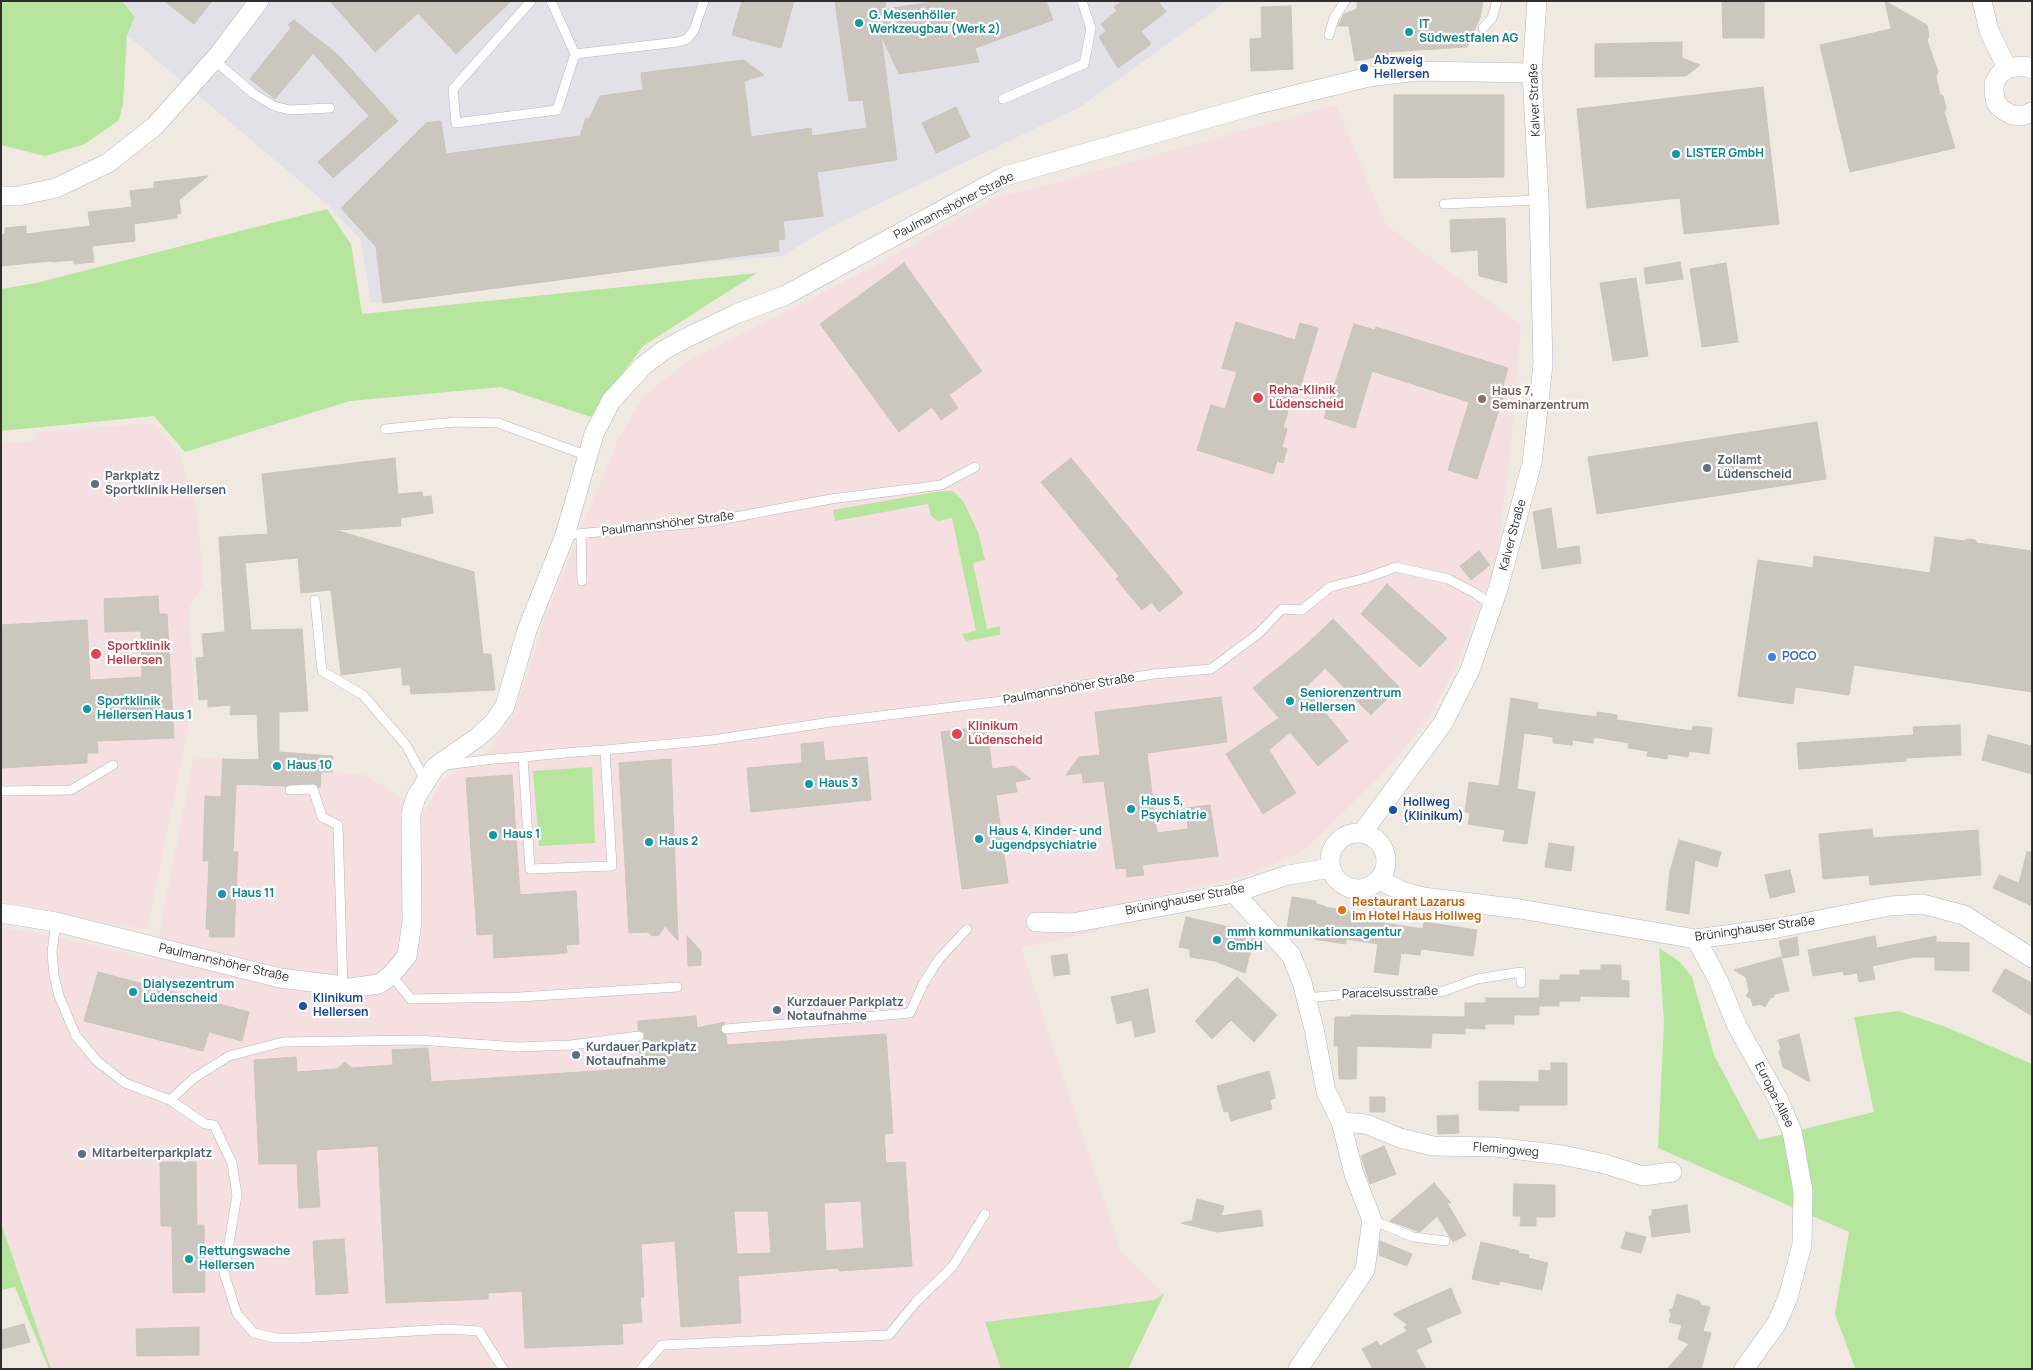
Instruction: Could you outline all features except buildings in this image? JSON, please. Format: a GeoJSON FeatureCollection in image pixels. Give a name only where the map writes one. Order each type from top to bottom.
{"type":"FeatureCollection","features":[{"type":"Feature","properties":{"kind":"street"},"geometry":{"type":"LineString","coordinates":[[1,196],[18,196],[56,188],[108,163],[156,126],[214,60],[259,1]]}},
{"type":"Feature","properties":{"kind":"street","name":"Kalver Straße"},"geometry":{"type":"LineString","coordinates":[[1362,833],[1443,722],[1470,670],[1493,606],[1532,463],[1542,385],[1539,200],[1532,73],[1537,1]]}},
{"type":"Feature","properties":{"kind":"street"},"geometry":{"type":"LineString","coordinates":[[1982,1],[1989,31],[2007,68]]}},
{"type":"Feature","properties":{"kind":"street"},"geometry":{"type":"LineString","coordinates":[[2032,69],[2015,66],[2007,68],[1994,83],[1996,103],[2003,110],[2012,115],[2022,116],[2032,112]]}},
{"type":"Feature","properties":{"kind":"street","name":"Paulmannshöher Straße"},"geometry":{"type":"LineString","coordinates":[[1,913],[56,922],[280,978],[336,985],[343,989],[380,984],[391,975],[407,956],[412,922],[411,814],[416,797],[430,773],[478,737],[493,723],[505,706],[526,630],[573,534],[594,434],[611,401],[643,366],[664,350],[736,314],[786,295],[1005,176],[1258,104],[1369,77],[1417,71],[1532,73]]}},
{"type":"Feature","properties":{"kind":"street"},"geometry":{"type":"LineString","coordinates":[[1362,833],[1376,839],[1384,850],[1387,864],[1380,880],[1369,887],[1353,889],[1339,882],[1331,868],[1331,854],[1337,842],[1348,835],[1362,833]]}},
{"type":"Feature","properties":{"kind":"street","name":"Brüninghauser Straße"},"geometry":{"type":"LineString","coordinates":[[1036,922],[1072,923],[1234,893],[1288,874],[1331,868]]}},
{"type":"Feature","properties":{"kind":"street","name":"Brüninghauser Straße"},"geometry":{"type":"LineString","coordinates":[[1380,880],[1401,891],[1423,897],[1520,909],[1696,939],[1778,928],[1890,906],[1922,904],[1964,915],[2032,958]]}},
{"type":"Feature","properties":{"kind":"street"},"geometry":{"type":"LineString","coordinates":[[1234,893],[1291,955],[1305,998],[1326,1091],[1341,1122],[1354,1174],[1372,1220],[1365,1270],[1298,1369]]}},
{"type":"Feature","properties":{"kind":"street","name":"Europa-Allee"},"geometry":{"type":"LineString","coordinates":[[1696,939],[1718,980],[1737,1026],[1778,1099],[1792,1131],[1803,1191],[1802,1245],[1788,1297],[1777,1323],[1744,1369]]}},
{"type":"Feature","properties":{"kind":"street","name":"Flemingweg"},"geometry":{"type":"LineString","coordinates":[[1341,1122],[1366,1124],[1400,1138],[1433,1146],[1494,1147],[1562,1155],[1605,1164],[1643,1176],[1672,1172]]}},
{"type":"Feature","properties":{"kind":"lane"},"geometry":{"type":"LineString","coordinates":[[531,1],[453,89],[456,123],[557,110],[576,54],[551,1]]}},
{"type":"Feature","properties":{"kind":"lane"},"geometry":{"type":"LineString","coordinates":[[576,54],[678,42],[687,39],[694,30],[704,1]]}},
{"type":"Feature","properties":{"kind":"lane"},"geometry":{"type":"LineString","coordinates":[[1003,99],[1084,64],[1090,29],[1082,1]]}},
{"type":"Feature","properties":{"kind":"lane"},"geometry":{"type":"LineString","coordinates":[[1330,35],[1334,18],[1345,1]]}},
{"type":"Feature","properties":{"kind":"lane"},"geometry":{"type":"LineString","coordinates":[[1483,28],[1492,18],[1497,1]]}},
{"type":"Feature","properties":{"kind":"lane"},"geometry":{"type":"LineString","coordinates":[[214,60],[254,94],[274,106],[290,110],[330,108]]}},
{"type":"Feature","properties":{"kind":"lane"},"geometry":{"type":"LineString","coordinates":[[1444,204],[1539,200]]}},
{"type":"Feature","properties":{"kind":"lane"},"geometry":{"type":"LineString","coordinates":[[385,428],[454,422],[498,423],[588,456]]}},
{"type":"Feature","properties":{"kind":"lane","name":"Paulmannshöher Straße"},"geometry":{"type":"LineString","coordinates":[[573,534],[709,522],[831,499],[941,485],[975,467]]}},
{"type":"Feature","properties":{"kind":"lane"},"geometry":{"type":"LineString","coordinates":[[573,534],[582,580]]}},
{"type":"Feature","properties":{"kind":"lane","name":"Paulmannshöher Straße"},"geometry":{"type":"LineString","coordinates":[[605,750],[702,741],[831,722],[1010,700],[1076,686],[1154,674],[1211,669],[1258,634],[1282,608],[1302,610],[1330,587],[1366,578],[1396,567],[1448,579],[1475,593],[1493,606]]}},
{"type":"Feature","properties":{"kind":"lane"},"geometry":{"type":"LineString","coordinates":[[315,600],[322,670],[363,694],[430,773],[523,757],[605,750],[612,866],[530,869],[523,757]]}},
{"type":"Feature","properties":{"kind":"lane"},"geometry":{"type":"LineString","coordinates":[[1,791],[71,790],[113,765]]}},
{"type":"Feature","properties":{"kind":"lane"},"geometry":{"type":"LineString","coordinates":[[290,790],[313,789],[322,817],[338,825],[343,989]]}},
{"type":"Feature","properties":{"kind":"lane"},"geometry":{"type":"LineString","coordinates":[[56,922],[52,952],[54,975],[59,996],[76,1036],[97,1061],[125,1083],[170,1100],[204,1124],[214,1125],[232,1163],[237,1195],[224,1273],[237,1314],[254,1333],[275,1338],[298,1338],[447,1329],[479,1331],[503,1369]]}},
{"type":"Feature","properties":{"kind":"lane"},"geometry":{"type":"LineString","coordinates":[[726,1029],[910,1013],[923,984],[940,959],[967,929]]}},
{"type":"Feature","properties":{"kind":"lane","name":"Paracelsusstraße"},"geometry":{"type":"LineString","coordinates":[[1305,998],[1370,992],[1422,994],[1444,991],[1477,979],[1521,972],[1521,983]]}},
{"type":"Feature","properties":{"kind":"lane"},"geometry":{"type":"LineString","coordinates":[[391,975],[411,999],[518,997],[677,987]]}},
{"type":"Feature","properties":{"kind":"lane"},"geometry":{"type":"LineString","coordinates":[[170,1100],[194,1078],[229,1056],[283,1042],[418,1040],[518,1047],[571,1044],[639,1036]]}},
{"type":"Feature","properties":{"kind":"lane"},"geometry":{"type":"LineString","coordinates":[[641,1369],[662,1345],[889,1336],[916,1302],[953,1266],[984,1214]]}},
{"type":"Feature","properties":{"kind":"lane"},"geometry":{"type":"LineString","coordinates":[[1372,1220],[1413,1237],[1445,1241]]}},
{"type":"Feature","properties":{"kind":"shaded area"},"geometry":{"type":"Polygon","coordinates":[[[122,1],[1227,1],[1080,107],[826,229],[783,256],[660,266],[371,303],[361,240],[328,205],[127,35],[135,17],[122,1]]]}},
{"type":"Feature","properties":{"kind":"shaded area","name":"Klinikum Lüdenscheid"},"geometry":{"type":"Polygon","coordinates":[[[1336,105],[1386,225],[1521,325],[1510,457],[1495,567],[1456,667],[1428,719],[1388,768],[1306,849],[1249,875],[1143,899],[1098,931],[1021,948],[1121,1252],[1164,1294],[1128,1369],[49,1369],[43,1345],[1,1223],[1,928],[59,937],[154,960],[194,757],[258,760],[260,754],[283,753],[333,756],[332,772],[365,775],[425,812],[441,782],[490,750],[517,707],[545,618],[618,440],[643,397],[688,361],[873,267],[997,197],[1073,178],[1336,105]]]}},
{"type":"Feature","properties":{"kind":"shaded area","name":"Sportklinik Hellersen"},"geometry":{"type":"Polygon","coordinates":[[[153,423],[179,453],[198,515],[203,584],[189,608],[194,699],[147,930],[1,901],[1,443],[36,441],[36,432],[153,423]]]}},
{"type":"Feature","properties":{"kind":"green space"},"geometry":{"type":"Polygon","coordinates":[[[1,1],[122,1],[135,17],[127,35],[123,104],[119,120],[85,144],[45,156],[1,145],[1,1]]]}},
{"type":"Feature","properties":{"kind":"green space"},"geometry":{"type":"Polygon","coordinates":[[[327,209],[351,244],[362,314],[757,273],[643,346],[591,417],[501,387],[350,401],[185,452],[154,416],[1,431],[1,289],[36,283],[327,209]]]}},
{"type":"Feature","properties":{"kind":"green space"},"geometry":{"type":"Polygon","coordinates":[[[942,491],[953,491],[963,501],[978,532],[985,560],[973,563],[987,629],[1000,626],[1000,635],[966,641],[962,634],[976,631],[952,518],[938,521],[931,516],[928,504],[835,521],[833,510],[942,491]]]}},
{"type":"Feature","properties":{"kind":"green space"},"geometry":{"type":"Polygon","coordinates":[[[592,767],[595,843],[539,846],[533,771],[592,767]]]}},
{"type":"Feature","properties":{"kind":"green space"},"geometry":{"type":"Polygon","coordinates":[[[1659,948],[1680,962],[1692,977],[1714,1055],[1759,1140],[1874,1112],[1854,1017],[1898,1011],[1946,1027],[2032,1064],[2032,1369],[1855,1368],[1835,1314],[1849,1232],[1658,1148],[1664,1022],[1659,948]]]}},
{"type":"Feature","properties":{"kind":"green space"},"geometry":{"type":"Polygon","coordinates":[[[1,1223],[51,1369],[49,1369],[15,1287],[1,1290],[1,1223]]]}},
{"type":"Feature","properties":{"kind":"green space"},"geometry":{"type":"Polygon","coordinates":[[[1164,1294],[1128,1369],[1001,1369],[985,1322],[1154,1300],[1164,1294]]]}},
{"type":"Feature","properties":{"kind":"place","name":"G. Mesenhöller Werkzeugbau (Werk 2)"},"geometry":{"type":"Point","coordinates":[859,23]}},
{"type":"Feature","properties":{"kind":"place","name":"IT Südwestfalen AG"},"geometry":{"type":"Point","coordinates":[1409,32]}},
{"type":"Feature","properties":{"kind":"place","name":"Abzweig Hellersen"},"geometry":{"type":"Point","coordinates":[1364,68]}},
{"type":"Feature","properties":{"kind":"place","name":"LISTER GmbH"},"geometry":{"type":"Point","coordinates":[1676,154]}},
{"type":"Feature","properties":{"kind":"place","name":"Reha-Klinik Lüdenscheid"},"geometry":{"type":"Point","coordinates":[1258,398]}},
{"type":"Feature","properties":{"kind":"place","name":"Haus 7, Seminarzentrum"},"geometry":{"type":"Point","coordinates":[1482,399]}},
{"type":"Feature","properties":{"kind":"place","name":"Zollamt Lüdenscheid"},"geometry":{"type":"Point","coordinates":[1707,468]}},
{"type":"Feature","properties":{"kind":"place","name":"Parkplatz Sportklinik Hellersen"},"geometry":{"type":"Point","coordinates":[95,484]}},
{"type":"Feature","properties":{"kind":"place","name":"Sportklinik Hellersen"},"geometry":{"type":"Point","coordinates":[96,654]}},
{"type":"Feature","properties":{"kind":"place","name":"POCO"},"geometry":{"type":"Point","coordinates":[1772,657]}},
{"type":"Feature","properties":{"kind":"place","name":"Seniorenzentrum Hellersen"},"geometry":{"type":"Point","coordinates":[1290,701]}},
{"type":"Feature","properties":{"kind":"place","name":"Sportklinik Hellersen Haus 1"},"geometry":{"type":"Point","coordinates":[87,709]}},
{"type":"Feature","properties":{"kind":"place","name":"Klinikum Lüdenscheid"},"geometry":{"type":"Point","coordinates":[957,734]}},
{"type":"Feature","properties":{"kind":"place","name":"Haus 10"},"geometry":{"type":"Point","coordinates":[277,766]}},
{"type":"Feature","properties":{"kind":"place","name":"Haus 3"},"geometry":{"type":"Point","coordinates":[809,784]}},
{"type":"Feature","properties":{"kind":"place","name":"Haus 5, Psychiatrie"},"geometry":{"type":"Point","coordinates":[1131,809]}},
{"type":"Feature","properties":{"kind":"place","name":"Hollweg (Klinikum)"},"geometry":{"type":"Point","coordinates":[1393,810]}},
{"type":"Feature","properties":{"kind":"place","name":"Haus 1"},"geometry":{"type":"Point","coordinates":[493,835]}},
{"type":"Feature","properties":{"kind":"place","name":"Haus 4, Kinder- und Jugendpsychiatrie"},"geometry":{"type":"Point","coordinates":[979,839]}},
{"type":"Feature","properties":{"kind":"place","name":"Haus 2"},"geometry":{"type":"Point","coordinates":[649,842]}},
{"type":"Feature","properties":{"kind":"place","name":"Haus 11"},"geometry":{"type":"Point","coordinates":[222,894]}},
{"type":"Feature","properties":{"kind":"place","name":"Restaurant Lazarus im Hotel Haus Hollweg"},"geometry":{"type":"Point","coordinates":[1342,910]}},
{"type":"Feature","properties":{"kind":"place","name":"mmh kommunikationsagentur GmbH"},"geometry":{"type":"Point","coordinates":[1217,940]}},
{"type":"Feature","properties":{"kind":"place","name":"Dialysezentrum Lüdenscheid"},"geometry":{"type":"Point","coordinates":[133,992]}},
{"type":"Feature","properties":{"kind":"place","name":"Klinikum Hellersen"},"geometry":{"type":"Point","coordinates":[303,1006]}},
{"type":"Feature","properties":{"kind":"place","name":"Kurzdauer Parkplatz Notaufnahme"},"geometry":{"type":"Point","coordinates":[777,1010]}},
{"type":"Feature","properties":{"kind":"place","name":"Kurdauer Parkplatz Notaufnahme"},"geometry":{"type":"Point","coordinates":[576,1055]}},
{"type":"Feature","properties":{"kind":"place","name":"Mitarbeiterparkplatz"},"geometry":{"type":"Point","coordinates":[82,1154]}},
{"type":"Feature","properties":{"kind":"place","name":"Rettungswache Hellersen"},"geometry":{"type":"Point","coordinates":[189,1259]}}]}
